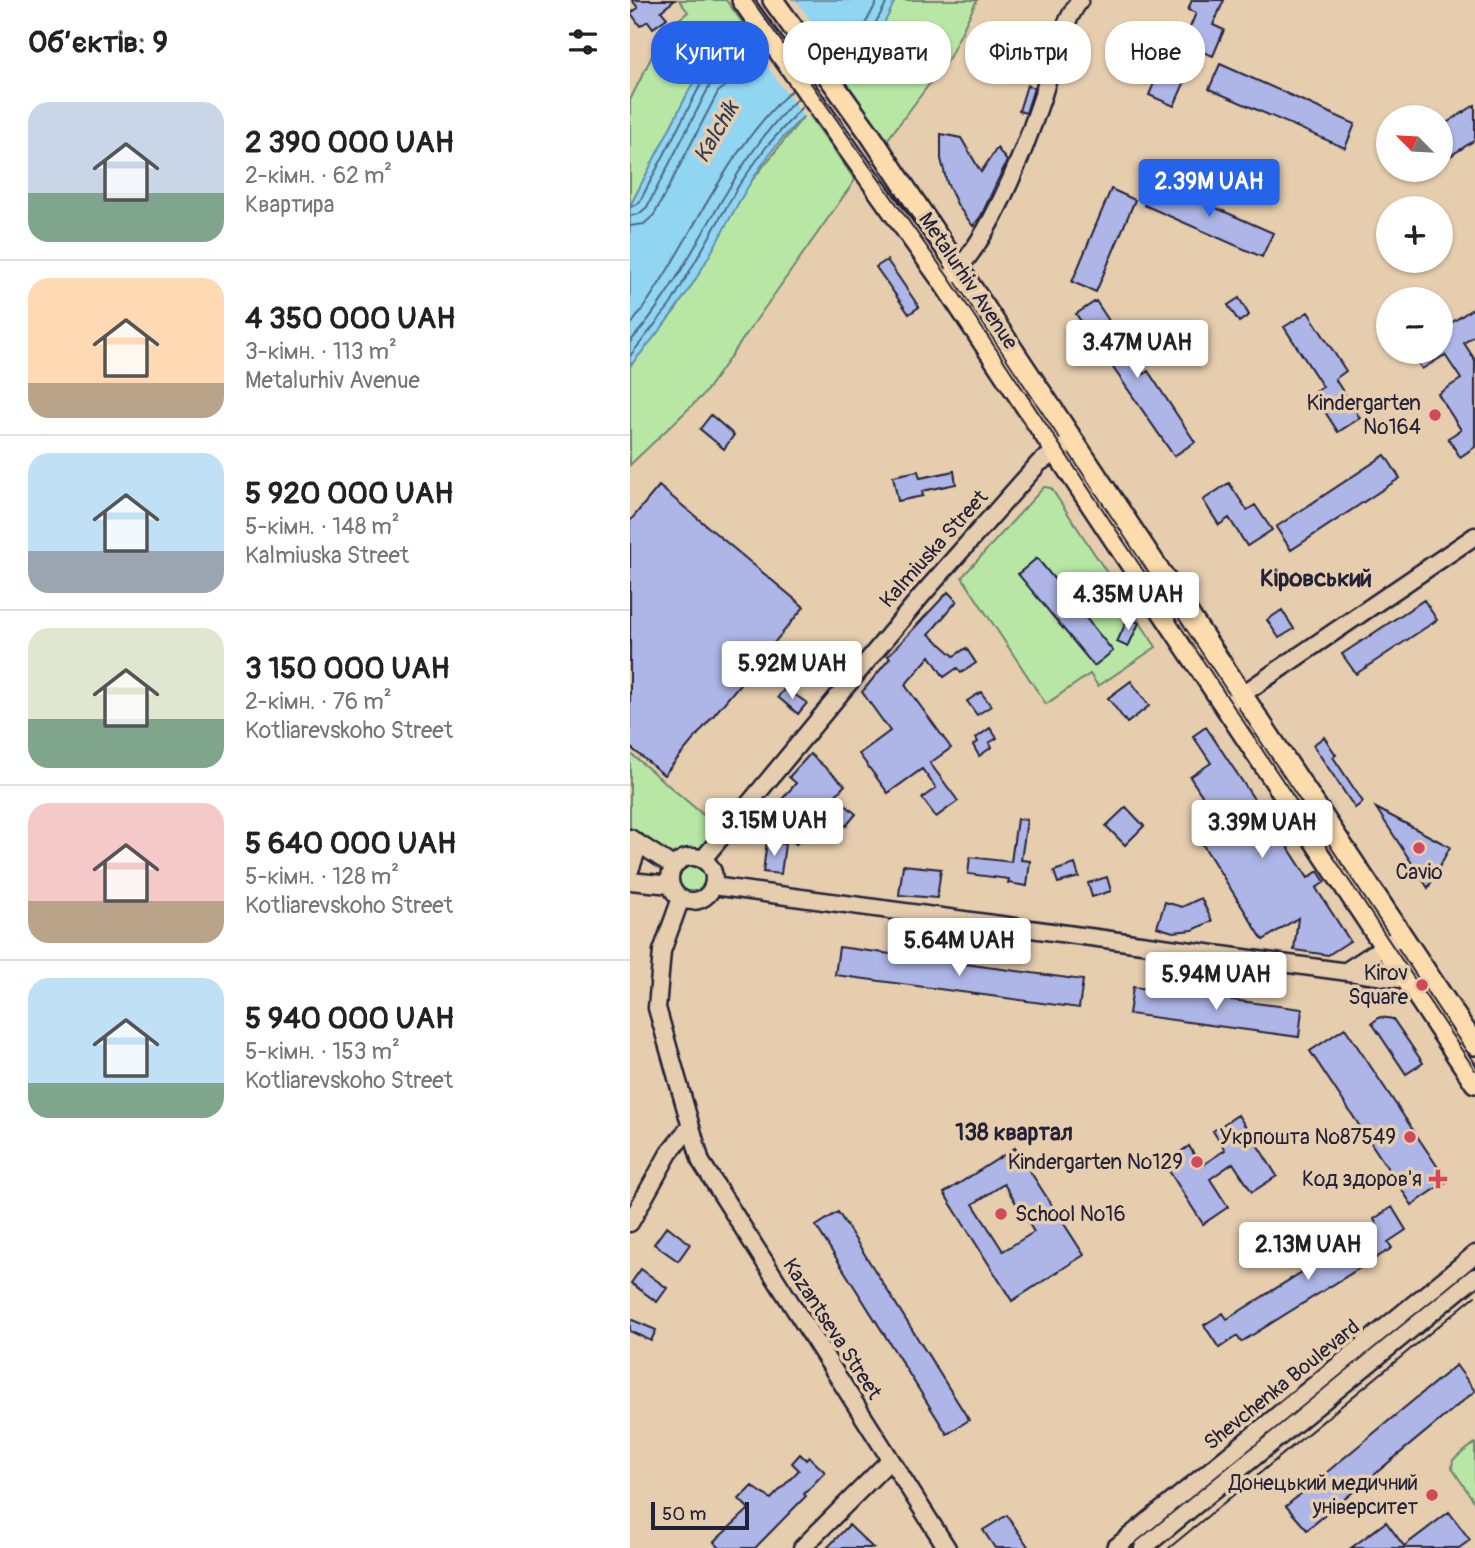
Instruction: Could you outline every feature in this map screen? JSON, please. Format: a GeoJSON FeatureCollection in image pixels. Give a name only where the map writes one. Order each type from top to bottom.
{"type":"FeatureCollection","features":[{"type":"Feature","properties":{"kind":"main road","name":"Metalurhiv Avenue"},"geometry":{"type":"LineString","coordinates":[[742,0],[943,282],[1475,1083]]}},
{"type":"Feature","properties":{"kind":"main road","name":"Metalurhiv Avenue"},"geometry":{"type":"LineString","coordinates":[[773,0],[869,133],[1475,1045]]}},
{"type":"Feature","properties":{"kind":"street"},"geometry":{"type":"LineString","coordinates":[[943,282],[960,270],[989,223],[1028,136],[1067,18],[1080,0]]}},
{"type":"Feature","properties":{"kind":"street","name":"Kalmiuska Street"},"geometry":{"type":"LineString","coordinates":[[703,859],[873,650],[1039,463],[1073,440]]}},
{"type":"Feature","properties":{"kind":"street"},"geometry":{"type":"LineString","coordinates":[[1225,706],[1475,536]]}},
{"type":"Feature","properties":{"kind":"street"},"geometry":{"type":"LineString","coordinates":[[630,838],[673,866]]}},
{"type":"Feature","properties":{"kind":"street"},"geometry":{"type":"LineString","coordinates":[[630,838],[635,856],[630,870]]}},
{"type":"Feature","properties":{"kind":"street"},"geometry":{"type":"LineString","coordinates":[[687,857],[703,859],[713,871],[713,886],[707,895],[697,900],[681,898],[671,885],[673,866],[687,857]]}},
{"type":"Feature","properties":{"kind":"street"},"geometry":{"type":"LineString","coordinates":[[630,881],[671,885]]}},
{"type":"Feature","properties":{"kind":"street"},"geometry":{"type":"LineString","coordinates":[[713,886],[1406,980]]}},
{"type":"Feature","properties":{"kind":"street"},"geometry":{"type":"LineString","coordinates":[[630,1223],[669,1153],[689,1128],[657,1008],[662,951],[681,898]]}},
{"type":"Feature","properties":{"kind":"street"},"geometry":{"type":"LineString","coordinates":[[1346,971],[1402,935]]}},
{"type":"Feature","properties":{"kind":"street","name":"Kazantseva Street"},"geometry":{"type":"LineString","coordinates":[[689,1128],[701,1162],[947,1548]]}},
{"type":"Feature","properties":{"kind":"street","name":"Shevchenka Boulevard"},"geometry":{"type":"LineString","coordinates":[[1115,1548],[1475,1254]]}},
{"type":"Feature","properties":{"kind":"street","name":"Shevchenka Boulevard"},"geometry":{"type":"LineString","coordinates":[[1143,1548],[1475,1277]]}},
{"type":"Feature","properties":{"kind":"street"},"geometry":{"type":"LineString","coordinates":[[802,1548],[890,1460]]}},
{"type":"Feature","properties":{"kind":"green space"},"geometry":{"type":"Polygon","coordinates":[[[679,0],[726,0],[741,21],[677,21],[688,12],[679,0]]]}},
{"type":"Feature","properties":{"kind":"green space"},"geometry":{"type":"Polygon","coordinates":[[[895,0],[977,0],[951,54],[951,21],[884,21],[895,0]]]}},
{"type":"Feature","properties":{"kind":"green space"},"geometry":{"type":"Polygon","coordinates":[[[651,58],[651,84],[715,84],[630,206],[630,100],[651,58]]]}},
{"type":"Feature","properties":{"kind":"green space"},"geometry":{"type":"Polygon","coordinates":[[[848,84],[929,84],[887,140],[848,84]]]}},
{"type":"Feature","properties":{"kind":"green space"},"geometry":{"type":"Polygon","coordinates":[[[807,112],[855,180],[704,394],[630,465],[630,366],[677,308],[745,189],[807,112]]]}},
{"type":"Feature","properties":{"kind":"green space"},"geometry":{"type":"Polygon","coordinates":[[[1044,487],[1051,488],[1156,647],[1098,686],[1090,674],[1046,704],[962,577],[1044,487]]]}},
{"type":"Feature","properties":{"kind":"green space"},"geometry":{"type":"Polygon","coordinates":[[[630,753],[720,829],[703,851],[686,849],[670,858],[630,831],[630,753]]]}},
{"type":"Feature","properties":{"kind":"green space"},"geometry":{"type":"Polygon","coordinates":[[[692,866],[701,870],[705,879],[701,888],[692,892],[683,888],[679,879],[683,870],[692,866]]]}},
{"type":"Feature","properties":{"kind":"green space"},"geometry":{"type":"Polygon","coordinates":[[[1475,1262],[1475,1270],[1134,1548],[1124,1548],[1475,1262]]]}},
{"type":"Feature","properties":{"kind":"green space"},"geometry":{"type":"Polygon","coordinates":[[[1475,1443],[1475,1503],[1452,1468],[1453,1460],[1475,1443]]]}},
{"type":"Feature","properties":{"kind":"water","name":"Kalchik"},"geometry":{"type":"Polygon","coordinates":[[[792,0],[895,0],[885,21],[783,21],[783,84],[836,84],[771,152],[684,297],[630,366],[630,206],[692,84],[769,84],[769,21],[765,21],[792,0]]]}},
{"type":"Feature","properties":{"kind":"pier"},"geometry":{"type":"Polygon","coordinates":[[[787,0],[796,0],[811,21],[783,21],[783,84],[843,84],[805,119],[769,69],[769,21],[760,21],[787,0]]]}},
{"type":"Feature","properties":{"kind":"building"},"geometry":{"type":"Polygon","coordinates":[[[632,0],[675,0],[661,11],[667,18],[663,21],[651,21],[651,25],[648,21],[640,26],[631,13],[638,8],[632,0]]]}},
{"type":"Feature","properties":{"kind":"building"},"geometry":{"type":"Polygon","coordinates":[[[1192,0],[1224,0],[1213,25],[1224,30],[1213,56],[1205,53],[1205,21],[1193,21],[1196,13],[1188,10],[1192,0]]]}},
{"type":"Feature","properties":{"kind":"building"},"geometry":{"type":"Polygon","coordinates":[[[1220,64],[1355,124],[1345,148],[1209,89],[1220,64]]]}},
{"type":"Feature","properties":{"kind":"building"},"geometry":{"type":"Polygon","coordinates":[[[1154,84],[1184,84],[1174,106],[1149,95],[1154,84]]]}},
{"type":"Feature","properties":{"kind":"building"},"geometry":{"type":"Polygon","coordinates":[[[1027,85],[1034,88],[1026,113],[1019,111],[1027,85]]]}},
{"type":"Feature","properties":{"kind":"building"},"geometry":{"type":"Polygon","coordinates":[[[1475,105],[1475,140],[1453,154],[1453,119],[1475,105]]]}},
{"type":"Feature","properties":{"kind":"building"},"geometry":{"type":"Polygon","coordinates":[[[941,134],[961,138],[981,172],[997,148],[1007,161],[981,216],[973,226],[958,206],[947,183],[941,159],[941,134]]]}},
{"type":"Feature","properties":{"kind":"building"},"geometry":{"type":"Polygon","coordinates":[[[1155,181],[1273,233],[1262,257],[1144,205],[1155,181]]]}},
{"type":"Feature","properties":{"kind":"building"},"geometry":{"type":"Polygon","coordinates":[[[1111,189],[1135,200],[1096,292],[1072,282],[1111,189]]]}},
{"type":"Feature","properties":{"kind":"building"},"geometry":{"type":"Polygon","coordinates":[[[887,260],[919,307],[909,314],[876,267],[887,260]]]}},
{"type":"Feature","properties":{"kind":"building"},"geometry":{"type":"Polygon","coordinates":[[[1239,298],[1249,315],[1239,322],[1228,305],[1239,298]]]}},
{"type":"Feature","properties":{"kind":"building"},"geometry":{"type":"Polygon","coordinates":[[[1096,301],[1144,374],[1148,371],[1195,442],[1174,456],[1076,314],[1096,301]]]}},
{"type":"Feature","properties":{"kind":"building"},"geometry":{"type":"Polygon","coordinates":[[[1475,307],[1475,335],[1464,343],[1475,360],[1475,447],[1460,457],[1448,438],[1461,430],[1438,394],[1461,379],[1451,364],[1453,322],[1475,307]]]}},
{"type":"Feature","properties":{"kind":"building"},"geometry":{"type":"Polygon","coordinates":[[[1308,312],[1346,371],[1335,379],[1360,418],[1338,432],[1313,393],[1323,387],[1284,327],[1308,312]]]}},
{"type":"Feature","properties":{"kind":"building"},"geometry":{"type":"Polygon","coordinates":[[[711,415],[734,435],[724,449],[700,429],[711,415]]]}},
{"type":"Feature","properties":{"kind":"building"},"geometry":{"type":"Polygon","coordinates":[[[1385,455],[1400,478],[1291,550],[1276,527],[1385,455]]]}},
{"type":"Feature","properties":{"kind":"building"},"geometry":{"type":"Polygon","coordinates":[[[918,471],[920,478],[954,471],[956,484],[922,491],[923,496],[898,501],[893,476],[918,471]]]}},
{"type":"Feature","properties":{"kind":"building"},"geometry":{"type":"Polygon","coordinates":[[[1229,483],[1247,510],[1255,505],[1272,530],[1247,546],[1229,518],[1219,525],[1203,500],[1229,483]]]}},
{"type":"Feature","properties":{"kind":"building"},"geometry":{"type":"Polygon","coordinates":[[[659,486],[804,607],[664,775],[630,747],[630,521],[659,486]]]}},
{"type":"Feature","properties":{"kind":"building"},"geometry":{"type":"Polygon","coordinates":[[[1037,558],[1113,651],[1094,666],[1018,574],[1037,558]]]}},
{"type":"Feature","properties":{"kind":"building"},"geometry":{"type":"Polygon","coordinates":[[[948,592],[957,601],[929,634],[954,656],[966,648],[976,663],[961,673],[957,668],[944,677],[930,656],[905,685],[951,748],[930,763],[958,801],[936,817],[922,798],[936,788],[922,769],[888,793],[859,754],[890,731],[862,692],[890,658],[888,656],[948,592]]]}},
{"type":"Feature","properties":{"kind":"building"},"geometry":{"type":"Polygon","coordinates":[[[1424,600],[1437,620],[1356,674],[1342,654],[1424,600]]]}},
{"type":"Feature","properties":{"kind":"building"},"geometry":{"type":"Polygon","coordinates":[[[1282,610],[1294,629],[1279,638],[1267,620],[1282,610]]]}},
{"type":"Feature","properties":{"kind":"building"},"geometry":{"type":"Polygon","coordinates":[[[1128,618],[1139,623],[1128,647],[1117,642],[1128,618]]]}},
{"type":"Feature","properties":{"kind":"building"},"geometry":{"type":"Polygon","coordinates":[[[1131,681],[1149,706],[1127,723],[1108,698],[1131,681]]]}},
{"type":"Feature","properties":{"kind":"building"},"geometry":{"type":"Polygon","coordinates":[[[785,688],[807,703],[798,714],[778,697],[785,688]]]}},
{"type":"Feature","properties":{"kind":"building"},"geometry":{"type":"Polygon","coordinates":[[[981,692],[991,706],[977,715],[967,701],[981,692]]]}},
{"type":"Feature","properties":{"kind":"building"},"geometry":{"type":"Polygon","coordinates":[[[1206,727],[1262,811],[1273,804],[1282,817],[1272,823],[1308,878],[1318,871],[1325,882],[1316,888],[1350,941],[1328,955],[1294,950],[1298,918],[1263,940],[1203,845],[1225,831],[1190,777],[1211,763],[1193,736],[1206,727]]]}},
{"type":"Feature","properties":{"kind":"building"},"geometry":{"type":"Polygon","coordinates":[[[990,728],[997,738],[989,743],[992,747],[979,756],[973,745],[978,742],[976,738],[990,728]]]}},
{"type":"Feature","properties":{"kind":"building"},"geometry":{"type":"Polygon","coordinates":[[[1324,737],[1336,755],[1333,757],[1363,802],[1355,808],[1313,745],[1324,737]]]}},
{"type":"Feature","properties":{"kind":"building"},"geometry":{"type":"Polygon","coordinates":[[[810,754],[845,785],[835,796],[856,814],[846,826],[827,810],[796,844],[766,818],[796,783],[789,777],[810,754]]]}},
{"type":"Feature","properties":{"kind":"building"},"geometry":{"type":"Polygon","coordinates":[[[1126,807],[1144,826],[1125,845],[1106,826],[1126,807]]]}},
{"type":"Feature","properties":{"kind":"building"},"geometry":{"type":"Polygon","coordinates":[[[1376,808],[1450,847],[1428,888],[1376,808]]]}},
{"type":"Feature","properties":{"kind":"building"},"geometry":{"type":"Polygon","coordinates":[[[1017,819],[1027,820],[1021,860],[1030,861],[1027,886],[1008,883],[1009,879],[968,874],[970,857],[1011,862],[1017,819]]]}},
{"type":"Feature","properties":{"kind":"building"},"geometry":{"type":"Polygon","coordinates":[[[767,841],[785,844],[781,874],[763,872],[767,841]]]}},
{"type":"Feature","properties":{"kind":"building"},"geometry":{"type":"Polygon","coordinates":[[[1075,864],[1079,877],[1058,883],[1054,871],[1075,864]]]}},
{"type":"Feature","properties":{"kind":"building"},"geometry":{"type":"Polygon","coordinates":[[[903,865],[941,869],[937,898],[899,895],[903,865]]]}},
{"type":"Feature","properties":{"kind":"building"},"geometry":{"type":"Polygon","coordinates":[[[1107,877],[1111,891],[1092,897],[1088,883],[1107,877]]]}},
{"type":"Feature","properties":{"kind":"building"},"geometry":{"type":"Polygon","coordinates":[[[1201,898],[1212,921],[1193,930],[1173,932],[1157,927],[1165,902],[1182,907],[1201,898]]]}},
{"type":"Feature","properties":{"kind":"building"},"geometry":{"type":"Polygon","coordinates":[[[839,947],[1083,980],[1079,1008],[835,975],[839,947]]]}},
{"type":"Feature","properties":{"kind":"building"},"geometry":{"type":"Polygon","coordinates":[[[1133,987],[1302,1009],[1299,1037],[1129,1014],[1133,987]]]}},
{"type":"Feature","properties":{"kind":"building"},"geometry":{"type":"Polygon","coordinates":[[[1380,1017],[1393,1019],[1423,1063],[1406,1074],[1372,1023],[1380,1017]]]}},
{"type":"Feature","properties":{"kind":"building"},"geometry":{"type":"Polygon","coordinates":[[[1345,1028],[1447,1181],[1412,1205],[1310,1051],[1345,1028]]]}},
{"type":"Feature","properties":{"kind":"building"},"geometry":{"type":"Polygon","coordinates":[[[1238,1115],[1277,1176],[1252,1192],[1233,1163],[1210,1179],[1228,1207],[1203,1224],[1164,1163],[1189,1146],[1201,1166],[1225,1150],[1213,1131],[1238,1115]]]}},
{"type":"Feature","properties":{"kind":"building"},"geometry":{"type":"Polygon","coordinates":[[[1015,1148],[1084,1255],[1012,1301],[944,1193],[1015,1148]],[[1004,1184],[973,1204],[1003,1251],[1034,1232],[1004,1184]]]}},
{"type":"Feature","properties":{"kind":"building"},"geometry":{"type":"Polygon","coordinates":[[[1392,1207],[1406,1230],[1388,1242],[1392,1248],[1241,1342],[1237,1336],[1219,1348],[1204,1325],[1223,1313],[1227,1319],[1377,1225],[1374,1219],[1392,1207]]]}},
{"type":"Feature","properties":{"kind":"building"},"geometry":{"type":"Polygon","coordinates":[[[838,1212],[969,1420],[947,1434],[816,1226],[838,1212]]]}},
{"type":"Feature","properties":{"kind":"building"},"geometry":{"type":"Polygon","coordinates":[[[667,1226],[690,1244],[678,1261],[654,1244],[667,1226]]]}},
{"type":"Feature","properties":{"kind":"building"},"geometry":{"type":"Polygon","coordinates":[[[641,1269],[667,1288],[657,1302],[631,1283],[641,1269]]]}},
{"type":"Feature","properties":{"kind":"building"},"geometry":{"type":"Polygon","coordinates":[[[630,1319],[656,1330],[651,1341],[630,1331],[630,1319]]]}},
{"type":"Feature","properties":{"kind":"building"},"geometry":{"type":"Polygon","coordinates":[[[1456,1365],[1475,1391],[1307,1530],[1286,1506],[1456,1365]]]}},
{"type":"Feature","properties":{"kind":"building"},"geometry":{"type":"Polygon","coordinates":[[[800,1454],[806,1460],[809,1457],[825,1472],[804,1494],[806,1496],[755,1548],[720,1548],[714,1542],[749,1509],[739,1499],[752,1486],[771,1499],[799,1470],[792,1463],[800,1454]]]}},
{"type":"Feature","properties":{"kind":"building"},"geometry":{"type":"Polygon","coordinates":[[[1449,1512],[1470,1540],[1459,1548],[1351,1548],[1386,1522],[1404,1546],[1449,1512]]]}},
{"type":"Feature","properties":{"kind":"building"},"geometry":{"type":"Polygon","coordinates":[[[1007,1515],[1029,1548],[995,1548],[983,1530],[1007,1515]]]}},
{"type":"Feature","properties":{"kind":"building"},"geometry":{"type":"Polygon","coordinates":[[[849,1525],[873,1548],[827,1548],[849,1525]]]}},
{"type":"Feature","properties":{"kind":"tram line"},"geometry":{"type":"LineString","coordinates":[[752,0],[949,278],[1475,1070]]}},
{"type":"Feature","properties":{"kind":"tram line"},"geometry":{"type":"LineString","coordinates":[[1169,1548],[1475,1296]]}},
{"type":"Feature","properties":{"kind":"place","name":"Kindergarten №164"},"geometry":{"type":"Point","coordinates":[1435,415]}},
{"type":"Feature","properties":{"kind":"place","name":"Cavio"},"geometry":{"type":"Point","coordinates":[1419,848]}},
{"type":"Feature","properties":{"kind":"place","name":"Kirov Square"},"geometry":{"type":"Point","coordinates":[1422,985]}},
{"type":"Feature","properties":{"kind":"place","name":"Укрпошта №87549"},"geometry":{"type":"Point","coordinates":[1410,1137]}},
{"type":"Feature","properties":{"kind":"place","name":"Kindergarten №129"},"geometry":{"type":"Point","coordinates":[1197,1162]}},
{"type":"Feature","properties":{"kind":"place","name":"Код здоров'я"},"geometry":{"type":"Point","coordinates":[1438,1179]}},
{"type":"Feature","properties":{"kind":"place","name":"School №16"},"geometry":{"type":"Point","coordinates":[1001,1214]}},
{"type":"Feature","properties":{"kind":"place","name":"Донецький медичний університет"},"geometry":{"type":"Point","coordinates":[1432,1495]}},
{"type":"Feature","properties":{"kind":"district","name":"Кіровський"},"geometry":{"type":"Point","coordinates":[1316,578]}},
{"type":"Feature","properties":{"kind":"district","name":"138 квартал"},"geometry":{"type":"Point","coordinates":[1014,1132]}}]}
